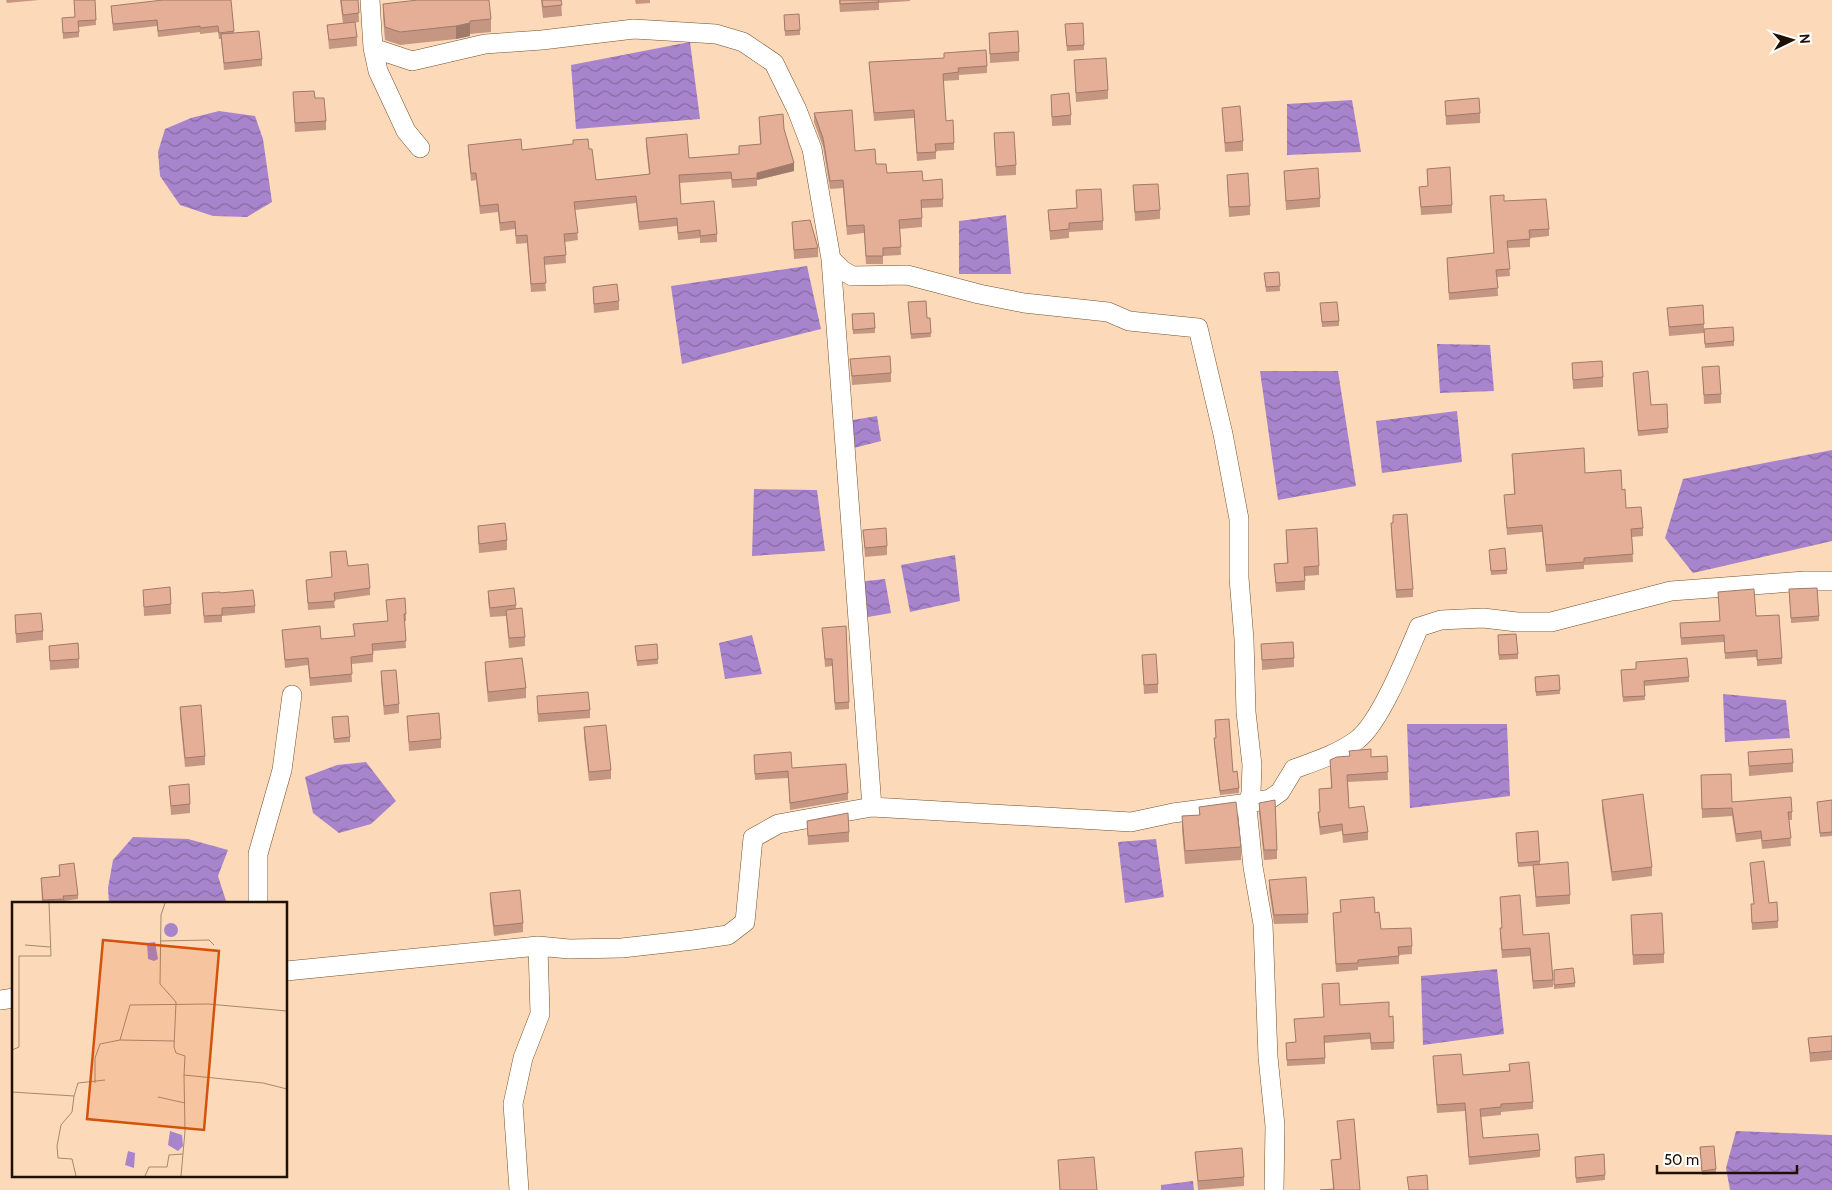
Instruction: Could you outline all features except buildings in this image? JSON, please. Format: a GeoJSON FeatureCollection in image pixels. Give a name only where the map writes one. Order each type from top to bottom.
{"type":"FeatureCollection","features":[{"type":"Feature","properties":{"kind":"street"},"geometry":{"type":"LineString","coordinates":[[370,0],[373,48],[378,72],[406,131],[420,148]]}},
{"type":"Feature","properties":{"kind":"street"},"geometry":{"type":"LineString","coordinates":[[373,48],[412,61],[485,44],[542,40],[634,29],[716,34],[743,42],[774,63],[797,110],[812,149],[831,259],[872,807]]}},
{"type":"Feature","properties":{"kind":"street"},"geometry":{"type":"LineString","coordinates":[[831,259],[842,270],[852,276],[907,275],[979,294],[1024,303],[1108,312],[1129,321],[1198,328],[1239,518],[1239,578],[1244,639],[1246,712],[1252,765],[1248,808],[1253,867],[1263,924],[1268,1057],[1275,1126],[1274,1190]]}},
{"type":"Feature","properties":{"kind":"street"},"geometry":{"type":"LineString","coordinates":[[288,971],[538,946],[569,949],[622,948],[728,936],[745,922],[753,838],[778,824],[872,807],[1131,822],[1173,813],[1270,799],[1280,792],[1294,768],[1319,760],[1359,739],[1379,714],[1419,627],[1441,620],[1483,618],[1517,622],[1551,622],[1671,591],[1805,581],[1832,581]]}},
{"type":"Feature","properties":{"kind":"street"},"geometry":{"type":"LineString","coordinates":[[258,902],[258,854],[282,770],[292,695]]}},
{"type":"Feature","properties":{"kind":"street"},"geometry":{"type":"LineString","coordinates":[[520,1190],[513,1104],[523,1058],[540,1014],[538,946]]}},
{"type":"Feature","properties":{"kind":"water"},"geometry":{"type":"Polygon","coordinates":[[[690,42],[700,119],[576,129],[571,65],[690,42]]]}},
{"type":"Feature","properties":{"kind":"water"},"geometry":{"type":"Polygon","coordinates":[[[1352,100],[1361,152],[1287,155],[1287,104],[1352,100]]]}},
{"type":"Feature","properties":{"kind":"water"},"geometry":{"type":"Polygon","coordinates":[[[219,111],[255,116],[263,139],[272,202],[247,217],[213,216],[180,205],[160,176],[158,152],[165,129],[191,118],[219,111]]]}},
{"type":"Feature","properties":{"kind":"water"},"geometry":{"type":"Polygon","coordinates":[[[1006,215],[1011,274],[959,274],[959,221],[1006,215]]]}},
{"type":"Feature","properties":{"kind":"water"},"geometry":{"type":"Polygon","coordinates":[[[807,266],[821,329],[682,364],[671,286],[807,266]]]}},
{"type":"Feature","properties":{"kind":"water"},"geometry":{"type":"Polygon","coordinates":[[[1437,344],[1490,345],[1494,391],[1440,393],[1437,344]]]}},
{"type":"Feature","properties":{"kind":"water"},"geometry":{"type":"Polygon","coordinates":[[[1260,371],[1338,371],[1356,486],[1278,500],[1260,371]]]}},
{"type":"Feature","properties":{"kind":"water"},"geometry":{"type":"Polygon","coordinates":[[[1457,411],[1462,462],[1382,473],[1376,421],[1457,411]]]}},
{"type":"Feature","properties":{"kind":"water"},"geometry":{"type":"Polygon","coordinates":[[[877,416],[881,441],[850,449],[847,421],[877,416]]]}},
{"type":"Feature","properties":{"kind":"water"},"geometry":{"type":"Polygon","coordinates":[[[1832,450],[1832,541],[1693,573],[1665,538],[1683,479],[1832,450]]]}},
{"type":"Feature","properties":{"kind":"water"},"geometry":{"type":"Polygon","coordinates":[[[754,489],[817,490],[825,551],[752,556],[754,489]]]}},
{"type":"Feature","properties":{"kind":"water"},"geometry":{"type":"Polygon","coordinates":[[[955,555],[960,601],[910,612],[901,565],[955,555]]]}},
{"type":"Feature","properties":{"kind":"water"},"geometry":{"type":"Polygon","coordinates":[[[885,579],[891,613],[862,618],[857,582],[885,579]]]}},
{"type":"Feature","properties":{"kind":"water"},"geometry":{"type":"Polygon","coordinates":[[[752,635],[762,674],[725,679],[719,643],[752,635]]]}},
{"type":"Feature","properties":{"kind":"water"},"geometry":{"type":"Polygon","coordinates":[[[1723,694],[1786,700],[1790,738],[1725,742],[1723,694]]]}},
{"type":"Feature","properties":{"kind":"water"},"geometry":{"type":"Polygon","coordinates":[[[1407,724],[1507,724],[1510,796],[1410,808],[1407,724]]]}},
{"type":"Feature","properties":{"kind":"water"},"geometry":{"type":"Polygon","coordinates":[[[366,762],[396,801],[371,824],[339,833],[313,813],[305,777],[337,765],[366,762]]]}},
{"type":"Feature","properties":{"kind":"water"},"geometry":{"type":"Polygon","coordinates":[[[133,837],[188,839],[228,850],[218,876],[226,902],[109,902],[108,888],[113,860],[133,837]]]}},
{"type":"Feature","properties":{"kind":"water"},"geometry":{"type":"Polygon","coordinates":[[[1156,839],[1164,897],[1125,903],[1118,842],[1156,839]]]}},
{"type":"Feature","properties":{"kind":"water"},"geometry":{"type":"Polygon","coordinates":[[[1497,969],[1504,1034],[1423,1045],[1421,976],[1497,969]]]}},
{"type":"Feature","properties":{"kind":"water"},"geometry":{"type":"Polygon","coordinates":[[[1736,1131],[1832,1135],[1832,1190],[1730,1190],[1726,1168],[1736,1131]]]}},
{"type":"Feature","properties":{"kind":"water"},"geometry":{"type":"Polygon","coordinates":[[[1193,1181],[1194,1190],[1161,1190],[1161,1185],[1193,1181]]]}}]}
